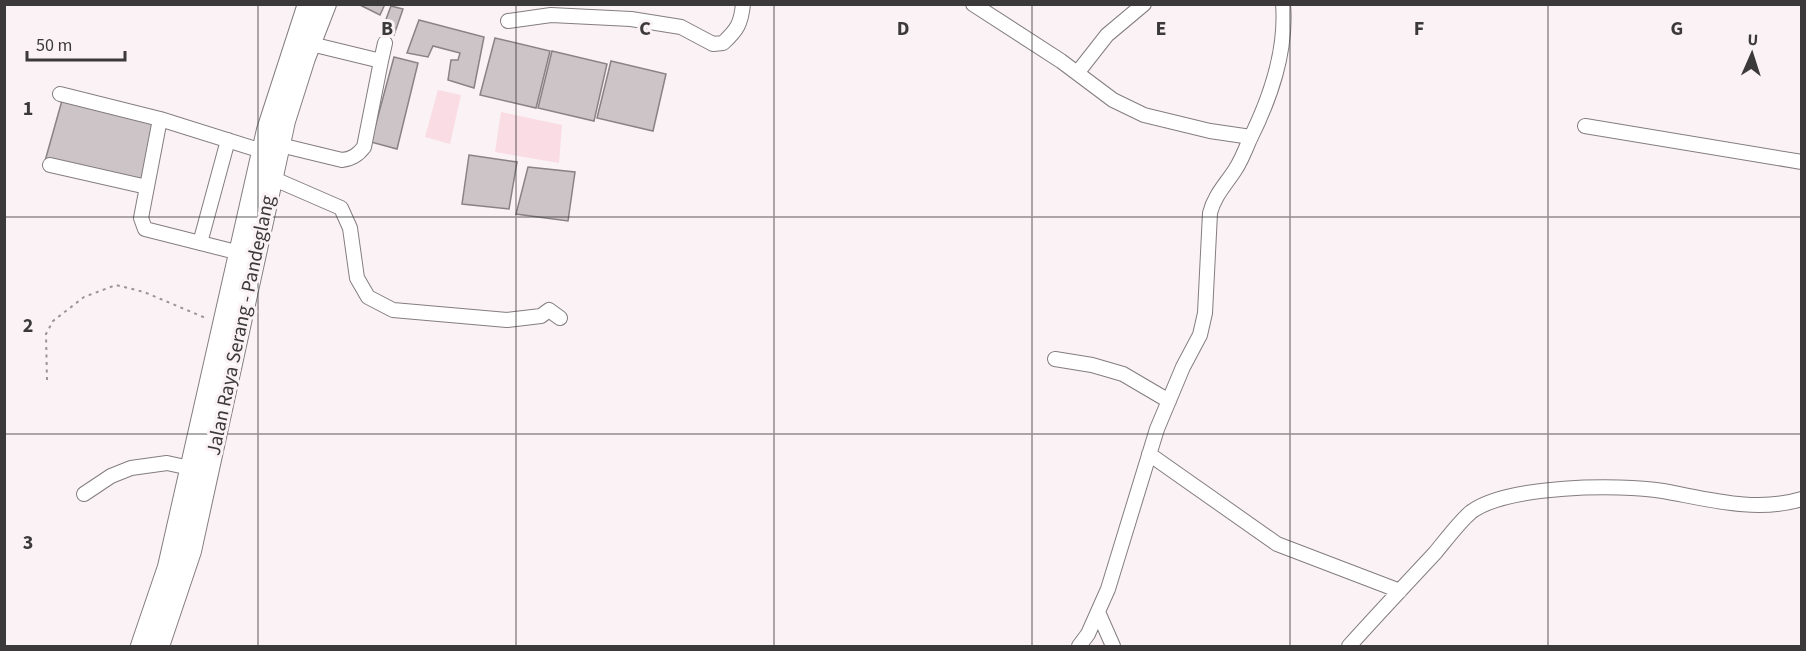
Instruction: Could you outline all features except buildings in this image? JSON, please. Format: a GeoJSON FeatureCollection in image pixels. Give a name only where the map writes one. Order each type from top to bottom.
{"type":"FeatureCollection","features":[{"type":"Feature","properties":{"kind":"highway","name":"Jalan Raya Serang - Pandeglang"},"geometry":{"type":"LineString","coordinates":[[159,646],[191,551],[246,255],[308,4]]}},
{"type":"Feature","properties":{"kind":"highway","name":"Jalan Raya Serang - Pandeglang"},"geometry":{"type":"LineString","coordinates":[[141,646],[168,567],[222,325],[272,178],[273,140],[285,121],[326,4]]}},
{"type":"Feature","properties":{"kind":"street"},"geometry":{"type":"LineString","coordinates":[[508,21],[551,15],[631,19],[681,27],[713,44],[723,43],[735,32],[742,19],[743,4]]}},
{"type":"Feature","properties":{"kind":"street"},"geometry":{"type":"LineString","coordinates":[[973,4],[1078,72],[1113,100],[1144,115],[1210,131],[1251,137]]}},
{"type":"Feature","properties":{"kind":"street"},"geometry":{"type":"LineString","coordinates":[[1078,72],[1107,35],[1144,4]]}},
{"type":"Feature","properties":{"kind":"street"},"geometry":{"type":"LineString","coordinates":[[1079,646],[1088,634],[1108,589],[1149,454],[1183,367],[1200,335],[1205,313],[1212,205],[1236,169],[1269,99],[1280,55],[1284,18],[1283,4]]}},
{"type":"Feature","properties":{"kind":"street"},"geometry":{"type":"LineString","coordinates":[[60,94],[160,119],[228,140],[273,140],[342,160],[352,158],[364,147],[386,43]]}},
{"type":"Feature","properties":{"kind":"street"},"geometry":{"type":"LineString","coordinates":[[311,44],[381,61]]}},
{"type":"Feature","properties":{"kind":"street"},"geometry":{"type":"LineString","coordinates":[[160,119],[141,218],[145,229],[246,255]]}},
{"type":"Feature","properties":{"kind":"street"},"geometry":{"type":"LineString","coordinates":[[1585,126],[1802,162]]}},
{"type":"Feature","properties":{"kind":"street"},"geometry":{"type":"LineString","coordinates":[[200,243],[228,140]]}},
{"type":"Feature","properties":{"kind":"street"},"geometry":{"type":"LineString","coordinates":[[50,165],[147,187]]}},
{"type":"Feature","properties":{"kind":"street"},"geometry":{"type":"LineString","coordinates":[[272,178],[341,208],[350,228],[357,278],[368,297],[393,310],[507,320],[541,316],[549,310],[560,318]]}},
{"type":"Feature","properties":{"kind":"street"},"geometry":{"type":"LineString","coordinates":[[1054,358],[1123,374],[1169,401]]}},
{"type":"Feature","properties":{"kind":"street"},"geometry":{"type":"LineString","coordinates":[[1149,454],[1277,544],[1400,591]]}},
{"type":"Feature","properties":{"kind":"street"},"geometry":{"type":"LineString","coordinates":[[84,494],[111,476],[131,468],[167,463],[190,468]]}},
{"type":"Feature","properties":{"kind":"street"},"geometry":{"type":"LineString","coordinates":[[1349,646],[1472,512],[1501,499],[1542,491],[1606,488],[1646,489],[1762,506],[1802,499]]}},
{"type":"Feature","properties":{"kind":"street"},"geometry":{"type":"LineString","coordinates":[[1098,612],[1113,646]]}},
{"type":"Feature","properties":{"kind":"path"},"geometry":{"type":"LineString","coordinates":[[47,380],[46,334],[53,321],[84,297],[116,285],[144,292],[222,325]]}},
{"type":"Feature","properties":{"kind":"shaded area"},"geometry":{"type":"Polygon","coordinates":[[[438,90],[461,95],[450,144],[425,137],[438,90]]]}},
{"type":"Feature","properties":{"kind":"shaded area"},"geometry":{"type":"Polygon","coordinates":[[[501,112],[562,125],[559,163],[495,152],[501,112]]]}}]}
